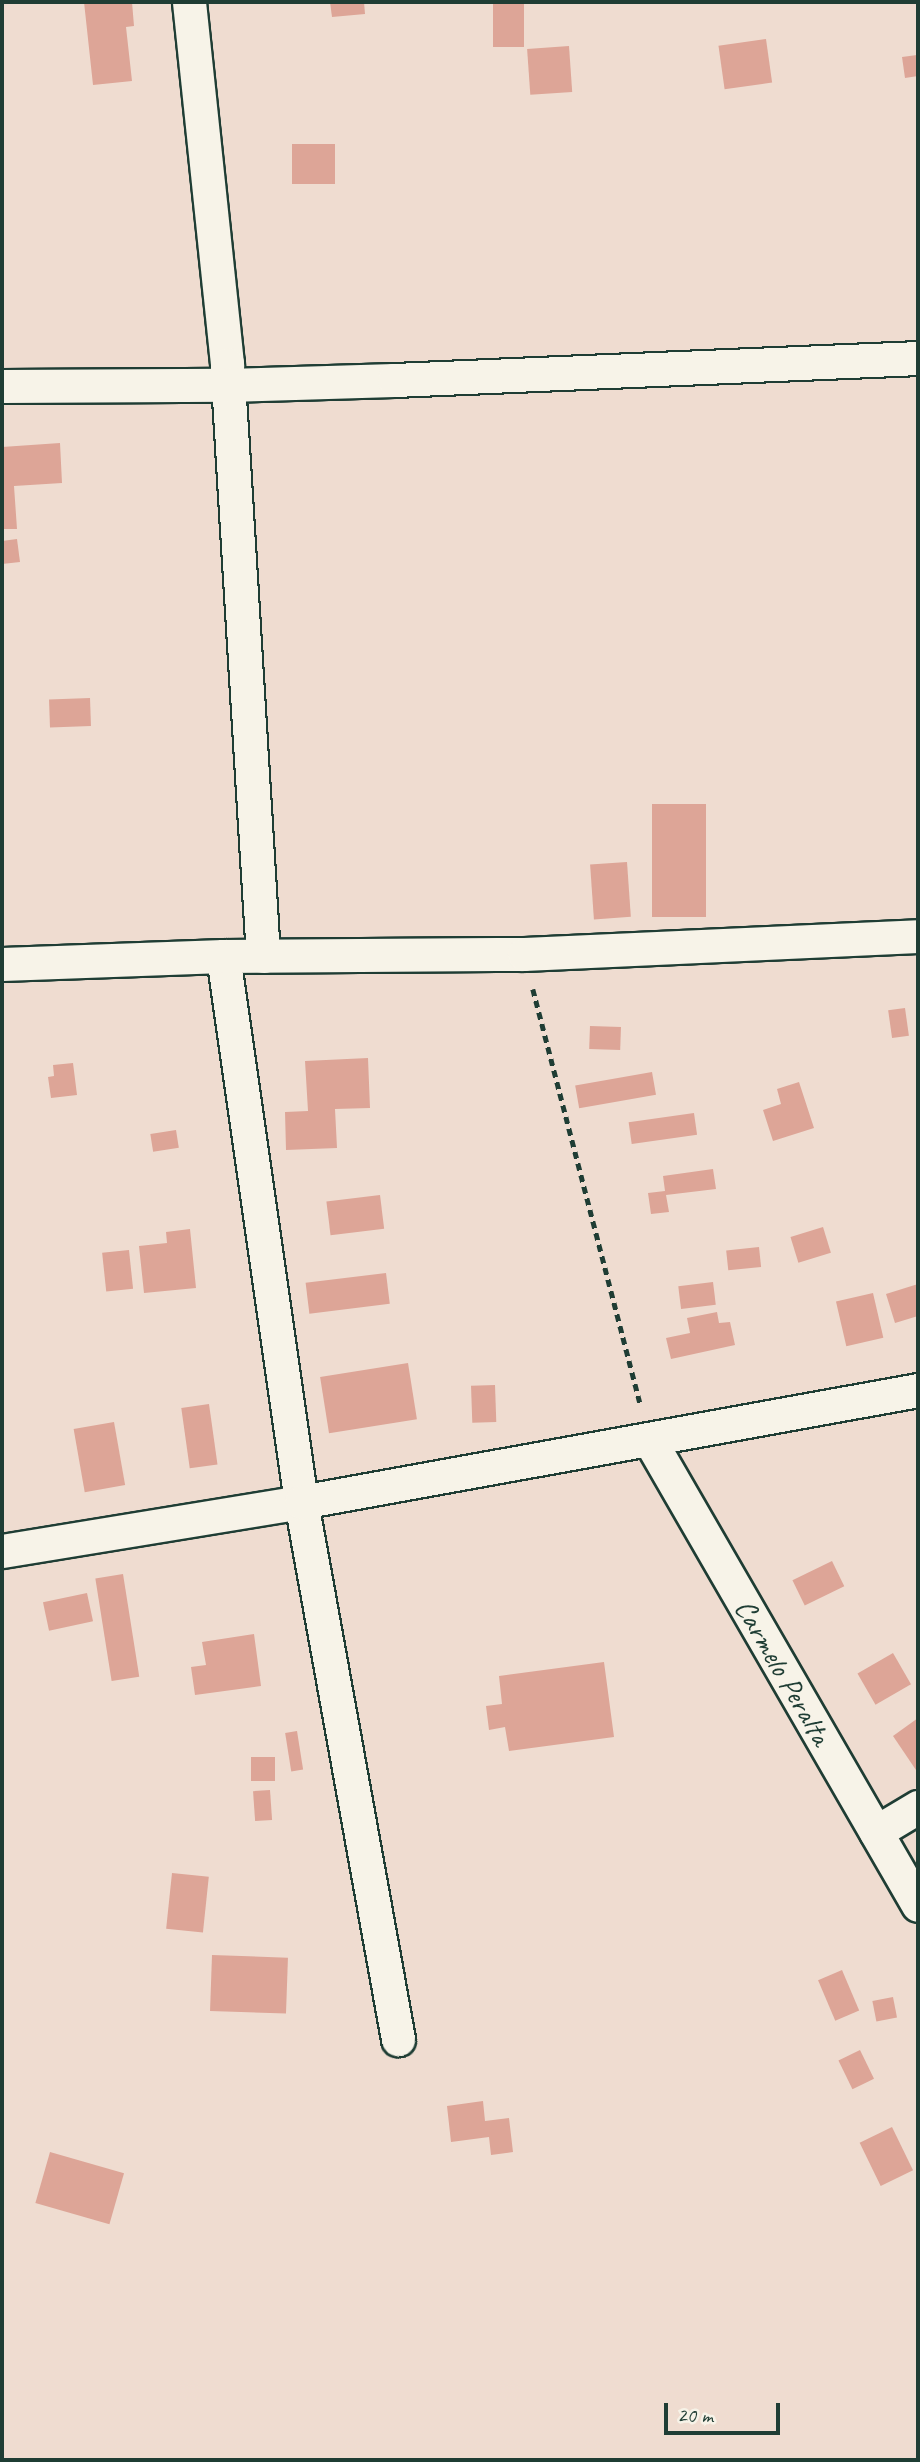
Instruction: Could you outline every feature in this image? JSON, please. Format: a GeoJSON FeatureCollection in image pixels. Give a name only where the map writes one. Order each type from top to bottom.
{"type":"FeatureCollection","features":[{"type":"Feature","properties":{"kind":"street"},"geometry":{"type":"LineString","coordinates":[[189,2],[228,385],[263,956]]}},
{"type":"Feature","properties":{"kind":"street"},"geometry":{"type":"LineString","coordinates":[[2,386],[228,385],[918,358]]}},
{"type":"Feature","properties":{"kind":"street"},"geometry":{"type":"LineString","coordinates":[[2,964],[223,956],[524,954],[918,936]]}},
{"type":"Feature","properties":{"kind":"street"},"geometry":{"type":"LineString","coordinates":[[223,956],[301,1502],[398,2039]]}},
{"type":"Feature","properties":{"kind":"street"},"geometry":{"type":"LineString","coordinates":[[2,1552],[301,1502],[918,1390]]}},
{"type":"Feature","properties":{"kind":"street","name":"Carmelo Peralta"},"geometry":{"type":"LineString","coordinates":[[649,1439],[918,1905]]}},
{"type":"Feature","properties":{"kind":"street"},"geometry":{"type":"LineString","coordinates":[[876,1832],[918,1807]]}},
{"type":"Feature","properties":{"kind":"path"},"geometry":{"type":"LineString","coordinates":[[524,954],[649,1439]]}},
{"type":"Feature","properties":{"kind":"building"},"geometry":{"type":"Polygon","coordinates":[[[84,2],[132,2],[134,26],[126,27],[132,81],[93,85],[84,2]]]}},
{"type":"Feature","properties":{"kind":"building"},"geometry":{"type":"Polygon","coordinates":[[[330,2],[364,2],[365,14],[332,17],[330,2]]]}},
{"type":"Feature","properties":{"kind":"building"},"geometry":{"type":"Polygon","coordinates":[[[493,2],[524,2],[524,47],[493,47],[493,2]]]}},
{"type":"Feature","properties":{"kind":"building"},"geometry":{"type":"Polygon","coordinates":[[[766,39],[772,83],[725,89],[718,46],[766,39]]]}},
{"type":"Feature","properties":{"kind":"building"},"geometry":{"type":"Polygon","coordinates":[[[569,46],[572,92],[530,95],[527,49],[569,46]]]}},
{"type":"Feature","properties":{"kind":"building"},"geometry":{"type":"Polygon","coordinates":[[[917,55],[918,76],[905,78],[902,57],[917,55]]]}},
{"type":"Feature","properties":{"kind":"building"},"geometry":{"type":"Polygon","coordinates":[[[292,144],[335,144],[335,184],[292,184],[292,144]]]}},
{"type":"Feature","properties":{"kind":"building"},"geometry":{"type":"Polygon","coordinates":[[[60,443],[62,483],[14,486],[17,529],[2,529],[2,447],[60,443]]]}},
{"type":"Feature","properties":{"kind":"building"},"geometry":{"type":"Polygon","coordinates":[[[17,539],[20,562],[2,564],[2,541],[17,539]]]}},
{"type":"Feature","properties":{"kind":"building"},"geometry":{"type":"Polygon","coordinates":[[[90,698],[91,726],[50,727],[49,699],[90,698]]]}},
{"type":"Feature","properties":{"kind":"building"},"geometry":{"type":"Polygon","coordinates":[[[652,804],[706,804],[706,917],[652,917],[652,804]]]}},
{"type":"Feature","properties":{"kind":"building"},"geometry":{"type":"Polygon","coordinates":[[[627,862],[631,917],[594,919],[590,865],[627,862]]]}},
{"type":"Feature","properties":{"kind":"building"},"geometry":{"type":"Polygon","coordinates":[[[905,1008],[909,1036],[892,1038],[888,1010],[905,1008]]]}},
{"type":"Feature","properties":{"kind":"building"},"geometry":{"type":"Polygon","coordinates":[[[590,1026],[621,1027],[620,1050],[589,1049],[590,1026]]]}},
{"type":"Feature","properties":{"kind":"building"},"geometry":{"type":"Polygon","coordinates":[[[368,1058],[370,1108],[335,1109],[337,1148],[286,1150],[285,1112],[308,1111],[305,1061],[368,1058]]]}},
{"type":"Feature","properties":{"kind":"building"},"geometry":{"type":"Polygon","coordinates":[[[73,1063],[77,1095],[51,1098],[48,1077],[54,1076],[53,1065],[73,1063]]]}},
{"type":"Feature","properties":{"kind":"building"},"geometry":{"type":"Polygon","coordinates":[[[652,1072],[656,1095],[579,1108],[575,1086],[652,1072]]]}},
{"type":"Feature","properties":{"kind":"building"},"geometry":{"type":"Polygon","coordinates":[[[799,1082],[814,1128],[773,1141],[763,1110],[781,1104],[777,1089],[799,1082]]]}},
{"type":"Feature","properties":{"kind":"building"},"geometry":{"type":"Polygon","coordinates":[[[694,1113],[697,1135],[632,1144],[629,1122],[694,1113]]]}},
{"type":"Feature","properties":{"kind":"building"},"geometry":{"type":"Polygon","coordinates":[[[176,1130],[179,1148],[153,1152],[150,1134],[176,1130]]]}},
{"type":"Feature","properties":{"kind":"building"},"geometry":{"type":"Polygon","coordinates":[[[713,1169],[716,1189],[666,1195],[669,1212],[651,1214],[648,1193],[665,1191],[663,1176],[713,1169]]]}},
{"type":"Feature","properties":{"kind":"building"},"geometry":{"type":"Polygon","coordinates":[[[380,1195],[384,1229],[331,1235],[326,1202],[380,1195]]]}},
{"type":"Feature","properties":{"kind":"building"},"geometry":{"type":"Polygon","coordinates":[[[823,1227],[831,1253],[798,1263],[790,1237],[823,1227]]]}},
{"type":"Feature","properties":{"kind":"building"},"geometry":{"type":"Polygon","coordinates":[[[190,1229],[196,1288],[144,1293],[139,1246],[167,1243],[166,1232],[190,1229]]]}},
{"type":"Feature","properties":{"kind":"building"},"geometry":{"type":"Polygon","coordinates":[[[759,1247],[761,1267],[728,1270],[726,1250],[759,1247]]]}},
{"type":"Feature","properties":{"kind":"building"},"geometry":{"type":"Polygon","coordinates":[[[129,1250],[133,1289],[106,1292],[102,1253],[129,1250]]]}},
{"type":"Feature","properties":{"kind":"building"},"geometry":{"type":"Polygon","coordinates":[[[386,1273],[390,1304],[309,1314],[306,1283],[386,1273]]]}},
{"type":"Feature","properties":{"kind":"building"},"geometry":{"type":"Polygon","coordinates":[[[713,1282],[716,1305],[681,1309],[678,1286],[713,1282]]]}},
{"type":"Feature","properties":{"kind":"building"},"geometry":{"type":"Polygon","coordinates":[[[918,1284],[918,1316],[895,1323],[886,1294],[918,1284]]]}},
{"type":"Feature","properties":{"kind":"building"},"geometry":{"type":"Polygon","coordinates":[[[873,1293],[883,1338],[846,1346],[836,1302],[873,1293]]]}},
{"type":"Feature","properties":{"kind":"building"},"geometry":{"type":"Polygon","coordinates":[[[717,1312],[719,1323],[730,1322],[735,1345],[671,1359],[666,1338],[690,1333],[687,1318],[717,1312]]]}},
{"type":"Feature","properties":{"kind":"building"},"geometry":{"type":"Polygon","coordinates":[[[408,1363],[417,1419],[329,1433],[320,1377],[408,1363]]]}},
{"type":"Feature","properties":{"kind":"building"},"geometry":{"type":"Polygon","coordinates":[[[495,1385],[496,1422],[472,1423],[471,1386],[495,1385]]]}},
{"type":"Feature","properties":{"kind":"building"},"geometry":{"type":"Polygon","coordinates":[[[209,1404],[217,1464],[190,1468],[181,1408],[209,1404]]]}},
{"type":"Feature","properties":{"kind":"building"},"geometry":{"type":"Polygon","coordinates":[[[114,1422],[125,1485],[85,1492],[74,1429],[114,1422]]]}},
{"type":"Feature","properties":{"kind":"building"},"geometry":{"type":"Polygon","coordinates":[[[832,1561],[844,1586],[805,1605],[792,1580],[832,1561]]]}},
{"type":"Feature","properties":{"kind":"building"},"geometry":{"type":"Polygon","coordinates":[[[123,1574],[139,1677],[112,1681],[95,1578],[123,1574]]]}},
{"type":"Feature","properties":{"kind":"building"},"geometry":{"type":"Polygon","coordinates":[[[87,1593],[93,1621],[49,1631],[43,1602],[87,1593]]]}},
{"type":"Feature","properties":{"kind":"building"},"geometry":{"type":"Polygon","coordinates":[[[254,1634],[261,1686],[195,1695],[191,1667],[206,1665],[202,1642],[254,1634]]]}},
{"type":"Feature","properties":{"kind":"building"},"geometry":{"type":"Polygon","coordinates":[[[893,1653],[911,1684],[875,1705],[857,1674],[893,1653]]]}},
{"type":"Feature","properties":{"kind":"building"},"geometry":{"type":"Polygon","coordinates":[[[604,1662],[614,1737],[509,1751],[505,1727],[489,1730],[486,1706],[502,1704],[499,1676],[604,1662]]]}},
{"type":"Feature","properties":{"kind":"building"},"geometry":{"type":"Polygon","coordinates":[[[918,1718],[918,1773],[893,1736],[918,1718]]]}},
{"type":"Feature","properties":{"kind":"building"},"geometry":{"type":"Polygon","coordinates":[[[297,1731],[303,1770],[291,1771],[285,1733],[297,1731]]]}},
{"type":"Feature","properties":{"kind":"building"},"geometry":{"type":"Polygon","coordinates":[[[251,1757],[275,1757],[275,1781],[251,1781],[251,1757]]]}},
{"type":"Feature","properties":{"kind":"building"},"geometry":{"type":"Polygon","coordinates":[[[270,1790],[272,1820],[255,1821],[253,1791],[270,1790]]]}},
{"type":"Feature","properties":{"kind":"building"},"geometry":{"type":"Polygon","coordinates":[[[172,1873],[209,1877],[203,1933],[166,1929],[172,1873]]]}},
{"type":"Feature","properties":{"kind":"building"},"geometry":{"type":"Polygon","coordinates":[[[212,1955],[288,1958],[286,2014],[210,2011],[212,1955]]]}},
{"type":"Feature","properties":{"kind":"building"},"geometry":{"type":"Polygon","coordinates":[[[842,1970],[859,2011],[835,2021],[818,1980],[842,1970]]]}},
{"type":"Feature","properties":{"kind":"building"},"geometry":{"type":"Polygon","coordinates":[[[893,1997],[897,2018],[876,2022],[872,2001],[893,1997]]]}},
{"type":"Feature","properties":{"kind":"building"},"geometry":{"type":"Polygon","coordinates":[[[860,2050],[874,2079],[852,2089],[838,2061],[860,2050]]]}},
{"type":"Feature","properties":{"kind":"building"},"geometry":{"type":"Polygon","coordinates":[[[483,2101],[485,2121],[509,2118],[513,2152],[491,2155],[489,2137],[451,2142],[447,2106],[483,2101]]]}},
{"type":"Feature","properties":{"kind":"building"},"geometry":{"type":"Polygon","coordinates":[[[892,2127],[913,2170],[881,2186],[860,2143],[892,2127]]]}},
{"type":"Feature","properties":{"kind":"building"},"geometry":{"type":"Polygon","coordinates":[[[50,2152],[124,2173],[109,2224],[35,2203],[50,2152]]]}}]}
